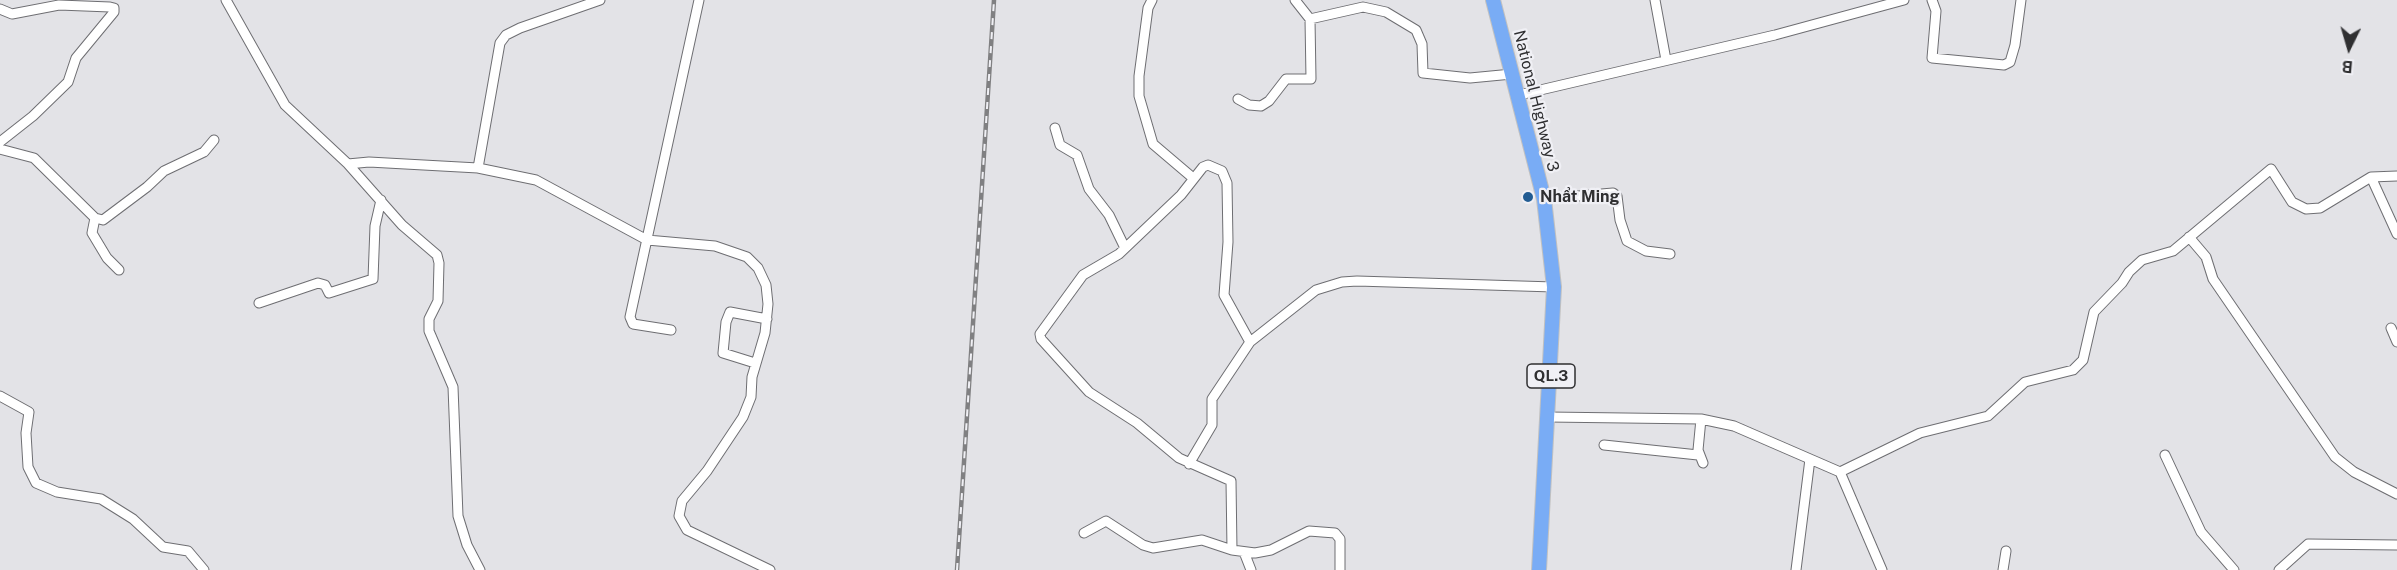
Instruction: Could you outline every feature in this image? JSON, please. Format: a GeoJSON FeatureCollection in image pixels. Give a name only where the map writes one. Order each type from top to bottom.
{"type":"FeatureCollection","features":[{"type":"Feature","properties":{"kind":"highway","name":"National Highway 3"},"geometry":{"type":"LineString","coordinates":[[1493,0],[1544,200],[1554,287],[1539,570]]}},
{"type":"Feature","properties":{"kind":"street"},"geometry":{"type":"LineString","coordinates":[[226,0],[285,105],[348,164],[402,225],[432,249],[439,263],[438,301],[428,325],[453,387],[458,516],[467,545],[480,570]]}},
{"type":"Feature","properties":{"kind":"street"},"geometry":{"type":"LineString","coordinates":[[478,168],[500,43],[506,35],[520,28],[600,0]]}},
{"type":"Feature","properties":{"kind":"street"},"geometry":{"type":"LineString","coordinates":[[671,330],[633,324],[630,321],[699,0]]}},
{"type":"Feature","properties":{"kind":"street"},"geometry":{"type":"LineString","coordinates":[[1152,0],[1148,8],[1139,76],[1139,96],[1153,144],[1193,178]]}},
{"type":"Feature","properties":{"kind":"street"},"geometry":{"type":"LineString","coordinates":[[1238,99],[1254,107],[1261,106],[1269,101],[1286,79],[1311,79],[1310,19],[1295,0]]}},
{"type":"Feature","properties":{"kind":"street"},"geometry":{"type":"LineString","coordinates":[[1655,0],[1666,60]]}},
{"type":"Feature","properties":{"kind":"street"},"geometry":{"type":"LineString","coordinates":[[1519,95],[1775,35],[1883,2],[1904,0]]}},
{"type":"Feature","properties":{"kind":"street"},"geometry":{"type":"LineString","coordinates":[[1932,0],[1935,11],[1932,58],[2004,65],[2010,62],[2015,45],[2022,0]]}},
{"type":"Feature","properties":{"kind":"street"},"geometry":{"type":"LineString","coordinates":[[0,9],[12,14],[59,5],[114,8],[114,12],[76,58],[68,82],[33,116],[0,142]]}},
{"type":"Feature","properties":{"kind":"street"},"geometry":{"type":"LineString","coordinates":[[1310,19],[1363,7],[1375,8],[1416,30],[1422,44],[1423,73],[1470,78],[1512,74]]}},
{"type":"Feature","properties":{"kind":"street"},"geometry":{"type":"LineString","coordinates":[[1055,129],[1060,145],[1077,155],[1089,189],[1109,215],[1125,248]]}},
{"type":"Feature","properties":{"kind":"street"},"geometry":{"type":"LineString","coordinates":[[0,149],[34,158],[43,164],[95,218],[108,218],[164,171],[201,155],[214,140]]}},
{"type":"Feature","properties":{"kind":"street"},"geometry":{"type":"LineString","coordinates":[[348,164],[369,162],[478,168],[548,185],[647,240],[715,246],[747,257],[758,268],[766,285],[767,319],[755,363],[749,407],[707,471],[682,501],[679,516],[687,530],[770,570]]}},
{"type":"Feature","properties":{"kind":"street"},"geometry":{"type":"LineString","coordinates":[[1232,550],[1231,481],[1189,464],[1137,423],[1089,392],[1041,339],[1041,329],[1083,275],[1125,248],[1181,195],[1193,178],[1208,165],[1216,167],[1225,176],[1228,242],[1224,295],[1250,342]]}},
{"type":"Feature","properties":{"kind":"street"},"geometry":{"type":"LineString","coordinates":[[1840,472],[1920,434],[1988,416],[2025,382],[2073,370],[2083,360],[2091,317],[2129,272],[2142,260],[2166,255],[2271,169],[2292,202],[2306,209],[2320,208],[2371,177],[2397,176]]}},
{"type":"Feature","properties":{"kind":"street"},"geometry":{"type":"LineString","coordinates":[[2371,177],[2397,234]]}},
{"type":"Feature","properties":{"kind":"street"},"geometry":{"type":"LineString","coordinates":[[1544,200],[1613,193],[1617,196],[1620,220],[1628,241],[1646,251],[1670,254]]}},
{"type":"Feature","properties":{"kind":"street"},"geometry":{"type":"LineString","coordinates":[[259,303],[318,283],[325,285],[329,293],[374,279],[375,226],[381,200]]}},
{"type":"Feature","properties":{"kind":"street"},"geometry":{"type":"LineString","coordinates":[[95,218],[92,233],[107,258],[119,270]]}},
{"type":"Feature","properties":{"kind":"street"},"geometry":{"type":"LineString","coordinates":[[2189,237],[2206,257],[2213,279],[2335,457],[2354,472],[2397,494]]}},
{"type":"Feature","properties":{"kind":"street"},"geometry":{"type":"LineString","coordinates":[[1189,464],[1212,425],[1212,399],[1250,342],[1305,297],[1328,285],[1342,282],[1554,287]]}},
{"type":"Feature","properties":{"kind":"street"},"geometry":{"type":"LineString","coordinates":[[755,363],[723,353],[726,322],[730,312],[767,319]]}},
{"type":"Feature","properties":{"kind":"street"},"geometry":{"type":"LineString","coordinates":[[2391,328],[2397,342]]}},
{"type":"Feature","properties":{"kind":"street"},"geometry":{"type":"LineString","coordinates":[[0,396],[29,412],[26,432],[28,467],[36,483],[57,492],[100,499],[134,519],[163,547],[188,551],[203,569]]}},
{"type":"Feature","properties":{"kind":"street"},"geometry":{"type":"LineString","coordinates":[[1548,417],[1701,418],[1734,426],[1840,472],[1882,570]]}},
{"type":"Feature","properties":{"kind":"street"},"geometry":{"type":"LineString","coordinates":[[1604,446],[1700,459],[1701,418]]}},
{"type":"Feature","properties":{"kind":"street"},"geometry":{"type":"LineString","coordinates":[[2165,455],[2201,532],[2234,570]]}},
{"type":"Feature","properties":{"kind":"street"},"geometry":{"type":"LineString","coordinates":[[1796,570],[1810,459]]}},
{"type":"Feature","properties":{"kind":"street"},"geometry":{"type":"LineString","coordinates":[[1084,533],[1106,521],[1143,545],[1153,548],[1202,540],[1244,552],[1271,550],[1309,531],[1335,533],[1340,539],[1340,570]]}},
{"type":"Feature","properties":{"kind":"street"},"geometry":{"type":"LineString","coordinates":[[2279,570],[2307,544],[2397,545]]}},
{"type":"Feature","properties":{"kind":"street"},"geometry":{"type":"LineString","coordinates":[[2003,570],[2006,551]]}},
{"type":"Feature","properties":{"kind":"street"},"geometry":{"type":"LineString","coordinates":[[1244,552],[1251,570]]}},
{"type":"Feature","properties":{"kind":"railway"},"geometry":{"type":"LineString","coordinates":[[957,570],[994,0]]}},
{"type":"Feature","properties":{"kind":"place","name":"Nhẩt Ming"},"geometry":{"type":"Point","coordinates":[1528,197]}}]}
